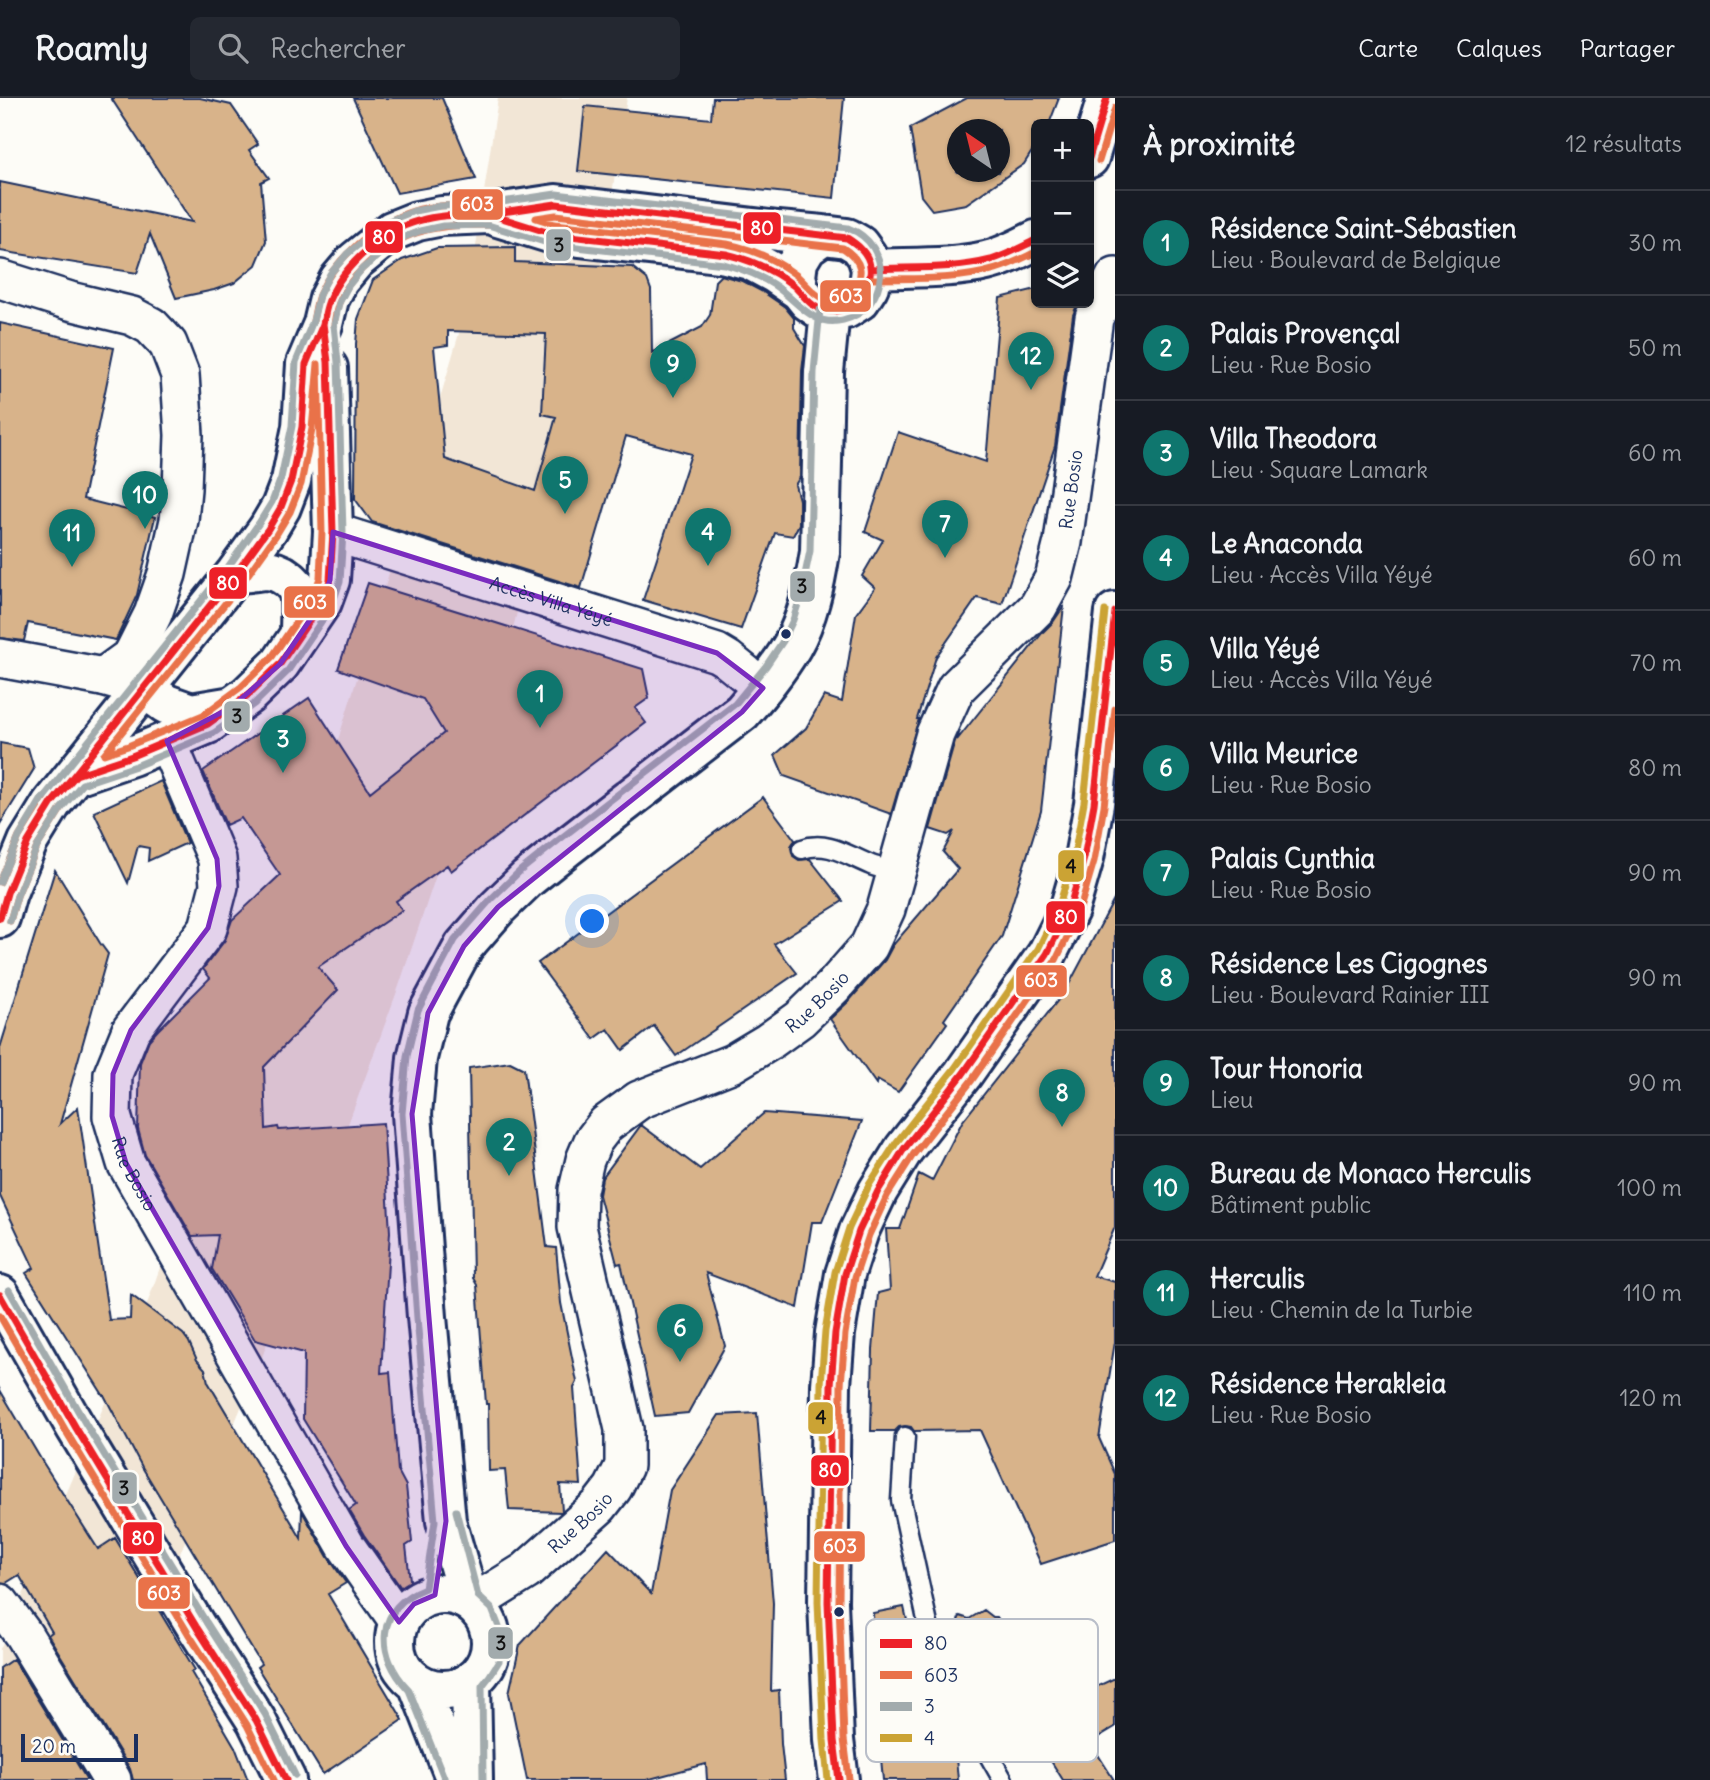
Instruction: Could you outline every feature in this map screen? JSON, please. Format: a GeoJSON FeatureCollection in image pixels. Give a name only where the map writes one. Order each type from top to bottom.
{"type":"FeatureCollection","features":[{"type":"Feature","properties":{"kind":"main road"},"geometry":{"type":"LineString","coordinates":[[1094,141],[1107,98]]}},
{"type":"Feature","properties":{"kind":"main road"},"geometry":{"type":"LineString","coordinates":[[3,901],[28,842],[52,803],[194,628],[268,529],[281,507],[291,481],[302,427],[306,364],[323,324],[328,299],[355,261],[392,231],[417,221],[442,216],[489,214],[556,204],[847,238],[859,245],[867,256],[871,269],[869,286],[860,300],[846,309],[815,301],[750,260],[726,254],[553,234],[489,214]]}},
{"type":"Feature","properties":{"kind":"main road"},"geometry":{"type":"LineString","coordinates":[[459,1600],[446,1521],[412,1114],[417,1058],[428,1013],[464,946],[498,907],[567,847],[742,712],[763,688],[796,638],[816,579],[822,522],[824,372],[815,301],[796,276],[798,261],[807,246],[823,235]]}},
{"type":"Feature","properties":{"kind":"main road"},"geometry":{"type":"LineString","coordinates":[[871,269],[958,265],[985,261],[1011,253],[1031,243]]}},
{"type":"Feature","properties":{"kind":"main road"},"geometry":{"type":"LineString","coordinates":[[76,775],[132,756],[208,724],[248,695],[280,664],[322,602],[330,579],[333,532],[328,362],[323,324]]}},
{"type":"Feature","properties":{"kind":"main road"},"geometry":{"type":"LineString","coordinates":[[236,573],[266,570],[287,578],[295,585],[300,598],[300,634]]}},
{"type":"Feature","properties":{"kind":"main road"},"geometry":{"type":"LineString","coordinates":[[839,1780],[834,1740],[828,1602],[830,1412],[835,1333],[845,1274],[859,1231],[897,1159],[963,1074],[1047,954],[1069,910],[1084,858],[1094,804],[1115,612]]}},
{"type":"Feature","properties":{"kind":"main road"},"geometry":{"type":"LineString","coordinates":[[154,677],[166,704],[191,713],[232,706]]}},
{"type":"Feature","properties":{"kind":"main road"},"geometry":{"type":"LineString","coordinates":[[154,677],[167,741]]}},
{"type":"Feature","properties":{"kind":"main road"},"geometry":{"type":"LineString","coordinates":[[0,1295],[76,1428],[256,1720],[286,1780]]}},
{"type":"Feature","properties":{"kind":"main road"},"geometry":{"type":"LineString","coordinates":[[424,1598],[459,1600],[483,1615],[489,1628],[489,1658],[471,1682],[454,1689],[436,1690],[418,1684],[409,1677],[397,1657],[396,1634],[399,1622],[405,1612],[424,1598]]}},
{"type":"Feature","properties":{"kind":"main road"},"geometry":{"type":"LineString","coordinates":[[471,1682],[473,1780]]}},
{"type":"Feature","properties":{"kind":"main road"},"geometry":{"type":"LineString","coordinates":[[418,1684],[456,1780]]}},
{"type":"Feature","properties":{"kind":"street","name":"Rue Bosio"},"geometry":{"type":"LineString","coordinates":[[459,1600],[526,1571],[599,1506],[613,1488],[624,1466],[624,1429],[577,1227],[578,1190],[585,1160],[593,1141],[606,1124],[639,1100],[733,1063],[800,1019],[869,946],[887,909],[935,734],[956,688],[1038,607],[1054,578],[1063,542],[1094,318],[1115,277]]}},
{"type":"Feature","properties":{"kind":"street"},"geometry":{"type":"LineString","coordinates":[[4,279],[70,301],[132,316],[151,326],[168,344],[180,375],[184,435],[182,489],[179,520],[167,574],[153,614],[132,656],[103,677]]}},
{"type":"Feature","properties":{"kind":"street","name":"Accès Villa Yéyé"},"geometry":{"type":"LineString","coordinates":[[333,532],[717,653],[763,688]]}},
{"type":"Feature","properties":{"kind":"street"},"geometry":{"type":"LineString","coordinates":[[0,658],[103,677],[154,677],[153,614]]}},
{"type":"Feature","properties":{"kind":"street","name":"Rue Bosio"},"geometry":{"type":"LineString","coordinates":[[167,741],[217,859],[219,886],[208,928],[131,1030],[113,1074],[112,1116],[126,1163],[346,1545],[399,1622]]}},
{"type":"Feature","properties":{"kind":"street"},"geometry":{"type":"LineString","coordinates":[[0,1603],[23,1634],[111,1780]]}},
{"type":"Feature","properties":{"kind":"lane"},"geometry":{"type":"LineString","coordinates":[[802,849],[811,846],[830,847],[897,873]]}},
{"type":"Feature","properties":{"kind":"lane"},"geometry":{"type":"LineString","coordinates":[[905,1437],[901,1500],[927,1619]]}},
{"type":"Feature","properties":{"kind":"lane"},"geometry":{"type":"LineString","coordinates":[[993,1762],[1003,1780]]}},
{"type":"Feature","properties":{"kind":"highlighted area"},"geometry":{"type":"Polygon","coordinates":[[[333,532],[717,653],[763,688],[742,712],[498,907],[464,946],[428,1013],[412,1114],[446,1521],[435,1595],[414,1604],[399,1622],[346,1546],[126,1163],[112,1116],[113,1074],[131,1030],[208,928],[219,886],[217,859],[167,741],[232,707],[280,664],[322,602],[330,580],[333,532]]]}},
{"type":"Feature","properties":{"kind":"shaded area"},"geometry":{"type":"Polygon","coordinates":[[[498,98],[627,98],[590,334],[492,708],[399,986],[261,1360],[85,1780],[0,1780],[0,1649],[146,1307],[276,940],[377,614],[467,306],[498,98]]]}},
{"type":"Feature","properties":{"kind":"building"},"geometry":{"type":"Polygon","coordinates":[[[111,98],[200,98],[231,105],[258,144],[249,150],[269,178],[261,182],[266,241],[256,265],[234,283],[176,298],[150,234],[137,273],[0,251],[0,182],[192,222],[111,98]]]}},
{"type":"Feature","properties":{"kind":"building"},"geometry":{"type":"Polygon","coordinates":[[[353,98],[442,98],[476,179],[397,193],[353,98]]]}},
{"type":"Feature","properties":{"kind":"building"},"geometry":{"type":"Polygon","coordinates":[[[713,98],[844,98],[834,198],[578,171],[585,106],[711,119],[713,98]]]}},
{"type":"Feature","properties":{"kind":"building"},"geometry":{"type":"Polygon","coordinates":[[[967,98],[1059,98],[1051,119],[1031,119],[1031,153],[1024,164],[1010,174],[1010,119],[947,119],[947,182],[998,182],[966,204],[932,210],[921,196],[910,128],[967,98]]]}},
{"type":"Feature","properties":{"kind":"building"},"geometry":{"type":"Polygon","coordinates":[[[515,247],[515,262],[632,267],[647,279],[651,290],[652,353],[702,327],[710,315],[715,281],[721,275],[742,281],[763,292],[785,307],[794,318],[794,328],[805,346],[800,477],[795,485],[799,500],[799,524],[793,536],[775,533],[741,629],[643,600],[691,454],[626,436],[581,588],[372,522],[355,499],[358,319],[373,280],[402,260],[437,248],[515,247]],[[448,331],[448,345],[434,347],[445,459],[535,491],[556,417],[542,414],[546,334],[448,331]]]}},
{"type":"Feature","properties":{"kind":"building"},"geometry":{"type":"Polygon","coordinates":[[[1031,290],[1031,308],[1076,308],[1055,446],[1002,604],[977,598],[936,657],[891,814],[784,776],[775,755],[806,728],[824,696],[842,702],[856,614],[875,588],[862,576],[883,540],[865,532],[898,432],[986,462],[1000,298],[1031,290]]]}},
{"type":"Feature","properties":{"kind":"building"},"geometry":{"type":"Polygon","coordinates":[[[0,323],[114,348],[83,499],[155,517],[137,595],[116,640],[28,623],[24,641],[0,638],[0,323]]]}},
{"type":"Feature","properties":{"kind":"building"},"geometry":{"type":"Polygon","coordinates":[[[368,583],[643,669],[649,698],[635,708],[646,723],[451,871],[447,865],[396,901],[402,910],[318,967],[338,990],[264,1067],[266,1129],[383,1123],[390,1232],[381,1373],[390,1372],[398,1471],[406,1486],[412,1542],[406,1546],[413,1605],[349,1510],[356,1505],[303,1419],[304,1353],[255,1340],[212,1269],[218,1235],[192,1236],[145,1155],[138,1129],[140,1063],[149,1040],[210,978],[203,969],[225,940],[232,920],[280,875],[241,818],[226,825],[203,771],[309,698],[370,792],[444,733],[423,699],[338,669],[368,583]]]}},
{"type":"Feature","properties":{"kind":"building"},"geometry":{"type":"Polygon","coordinates":[[[1064,606],[1041,811],[1002,936],[944,1020],[947,1023],[898,1092],[877,1080],[876,1084],[830,1019],[885,960],[893,945],[958,869],[943,852],[954,831],[948,835],[930,829],[955,741],[960,730],[957,740],[1064,606]]]}},
{"type":"Feature","properties":{"kind":"building"},"geometry":{"type":"Polygon","coordinates":[[[0,743],[28,748],[34,769],[0,824],[0,743]]]}},
{"type":"Feature","properties":{"kind":"building"},"geometry":{"type":"Polygon","coordinates":[[[161,781],[187,843],[148,861],[149,848],[138,846],[128,883],[94,812],[161,781]]]}},
{"type":"Feature","properties":{"kind":"building"},"geometry":{"type":"Polygon","coordinates":[[[763,797],[795,840],[791,846],[793,856],[799,860],[810,859],[843,901],[774,944],[797,973],[676,1056],[654,1026],[623,1050],[608,1029],[594,1039],[538,963],[763,797]]]}},
{"type":"Feature","properties":{"kind":"building"},"geometry":{"type":"Polygon","coordinates":[[[55,870],[108,954],[60,1124],[78,1107],[109,1320],[130,1319],[131,1295],[183,1334],[189,1342],[197,1360],[205,1369],[208,1382],[301,1538],[302,1511],[346,1583],[328,1594],[403,1720],[323,1774],[257,1667],[261,1664],[142,1467],[104,1395],[26,1273],[34,1268],[0,1196],[0,1048],[55,870]]]}},
{"type":"Feature","properties":{"kind":"building"},"geometry":{"type":"Polygon","coordinates":[[[1115,898],[1115,1227],[1094,1276],[1115,1282],[1115,1342],[1099,1438],[1115,1474],[1115,1540],[1041,1564],[980,1430],[914,1431],[905,1426],[895,1431],[871,1431],[873,1350],[878,1293],[890,1290],[886,1229],[900,1229],[919,1174],[932,1181],[962,1122],[1066,990],[1115,898]]]}},
{"type":"Feature","properties":{"kind":"building"},"geometry":{"type":"Polygon","coordinates":[[[510,1062],[524,1069],[547,1247],[556,1248],[561,1303],[577,1382],[574,1388],[581,1485],[560,1484],[561,1512],[509,1510],[505,1470],[489,1471],[488,1404],[477,1285],[473,1278],[469,1068],[510,1062]]]}},
{"type":"Feature","properties":{"kind":"building"},"geometry":{"type":"Polygon","coordinates":[[[764,1113],[862,1121],[822,1222],[812,1222],[798,1308],[706,1273],[725,1346],[688,1413],[655,1416],[621,1263],[617,1264],[599,1195],[602,1178],[641,1125],[700,1169],[764,1113]]]}},
{"type":"Feature","properties":{"kind":"building"},"geometry":{"type":"Polygon","coordinates":[[[0,1390],[98,1549],[115,1538],[195,1670],[191,1672],[235,1747],[248,1780],[133,1780],[130,1769],[48,1635],[52,1632],[19,1575],[6,1583],[0,1582],[0,1390]]]}},
{"type":"Feature","properties":{"kind":"building"},"geometry":{"type":"Polygon","coordinates":[[[757,1413],[773,1603],[771,1691],[779,1690],[785,1780],[707,1780],[706,1764],[646,1780],[527,1780],[509,1693],[520,1645],[608,1549],[651,1594],[670,1490],[719,1415],[757,1413]]]}},
{"type":"Feature","properties":{"kind":"building"},"geometry":{"type":"Polygon","coordinates":[[[904,1607],[907,1619],[873,1619],[873,1613],[904,1607]]]}},
{"type":"Feature","properties":{"kind":"building"},"geometry":{"type":"Polygon","coordinates":[[[984,1610],[998,1619],[969,1619],[984,1610]]]}},
{"type":"Feature","properties":{"kind":"building"},"geometry":{"type":"Polygon","coordinates":[[[13,1659],[87,1780],[0,1780],[0,1668],[13,1659]]]}},
{"type":"Feature","properties":{"kind":"building"},"geometry":{"type":"Polygon","coordinates":[[[1115,1678],[1115,1727],[1098,1737],[1098,1686],[1115,1678]]]}},
{"type":"Feature","properties":{"kind":"building"},"geometry":{"type":"Polygon","coordinates":[[[1098,1755],[1114,1780],[1063,1780],[1052,1762],[1098,1762],[1098,1755]]]}},
{"type":"Feature","properties":{"kind":"building"},"geometry":{"type":"Polygon","coordinates":[[[881,1762],[956,1762],[958,1780],[883,1780],[881,1762]]]}},
{"type":"Feature","properties":{"kind":"transit line","name":"80"},"geometry":{"type":"LineString","coordinates":[[1094,141],[1107,98]]}},
{"type":"Feature","properties":{"kind":"transit line","name":"603"},"geometry":{"type":"LineString","coordinates":[[1099,161],[1115,108]]}},
{"type":"Feature","properties":{"kind":"transit line","name":"3"},"geometry":{"type":"LineString","coordinates":[[10,921],[37,847],[61,809],[82,784],[136,766],[214,733],[254,704],[287,672],[331,607],[340,582],[343,532],[338,362],[334,325],[339,303],[348,286],[362,269],[397,240],[443,226],[488,225],[551,244],[724,264],[762,278],[814,316],[832,321],[843,320],[859,313],[870,303],[880,276],[879,261],[873,248],[863,236],[848,228],[556,194],[488,204],[440,206],[414,211],[386,222],[347,254],[330,274],[319,295],[313,321],[296,362],[292,426],[281,478],[272,502],[228,567],[44,797]]}},
{"type":"Feature","properties":{"kind":"transit line","name":"603"},"geometry":{"type":"LineString","coordinates":[[313,321],[318,298],[335,268],[371,233],[413,211],[450,205],[488,204]]}},
{"type":"Feature","properties":{"kind":"transit line","name":"80"},"geometry":{"type":"LineString","coordinates":[[556,204],[847,238],[865,253],[870,266],[870,276],[862,295],[855,302],[847,307],[828,311],[811,304],[794,286],[778,275],[735,256],[553,234],[489,214],[556,204]]}},
{"type":"Feature","properties":{"kind":"transit line","name":"80"},"geometry":{"type":"LineString","coordinates":[[323,324],[328,304],[345,273],[366,251],[392,232],[427,219],[489,214]]}},
{"type":"Feature","properties":{"kind":"transit line","name":"603"},"geometry":{"type":"LineString","coordinates":[[556,215],[843,248],[856,259],[860,276],[855,288],[845,297],[825,299],[780,264],[745,249],[727,244],[555,224],[536,218],[556,215]]}},
{"type":"Feature","properties":{"kind":"transit line","name":"603"},"geometry":{"type":"LineString","coordinates":[[334,325],[337,308],[352,280],[374,258],[398,241],[431,229],[488,225]]}},
{"type":"Feature","properties":{"kind":"transit line","name":"80"},"geometry":{"type":"LineString","coordinates":[[871,269],[946,267],[976,263],[997,258],[1031,242]]}},
{"type":"Feature","properties":{"kind":"transit line","name":"603"},"geometry":{"type":"LineString","coordinates":[[871,279],[934,278],[981,273],[1031,254]]}},
{"type":"Feature","properties":{"kind":"transit line","name":"3"},"geometry":{"type":"LineString","coordinates":[[445,1780],[409,1690],[390,1662],[386,1647],[389,1619],[409,1596],[425,1588],[435,1521],[402,1114],[407,1056],[418,1010],[455,940],[491,899],[560,839],[735,704],[783,641],[800,598],[810,551],[814,372],[820,310]]}},
{"type":"Feature","properties":{"kind":"transit line","name":"80"},"geometry":{"type":"LineString","coordinates":[[52,803],[236,573],[281,507],[291,481],[302,427],[306,364],[323,324]]}},
{"type":"Feature","properties":{"kind":"transit line","name":"80"},"geometry":{"type":"LineString","coordinates":[[52,803],[76,775],[132,756],[208,724],[248,695],[280,664],[322,602],[330,580],[333,532],[328,362],[323,324]]}},
{"type":"Feature","properties":{"kind":"transit line","name":"603"},"geometry":{"type":"LineString","coordinates":[[318,364],[322,532],[320,578],[313,597],[272,657],[241,687],[203,715],[104,754],[244,580],[290,512],[301,484],[312,429],[318,364]]}},
{"type":"Feature","properties":{"kind":"transit line","name":"4"},"geometry":{"type":"LineString","coordinates":[[828,1780],[818,1602],[821,1384],[825,1331],[835,1272],[849,1228],[869,1185],[896,1143],[955,1068],[1038,949],[1059,906],[1074,856],[1084,802],[1105,611]]}},
{"type":"Feature","properties":{"kind":"transit line","name":"80"},"geometry":{"type":"LineString","coordinates":[[839,1780],[834,1740],[828,1602],[831,1385],[835,1333],[845,1274],[859,1231],[878,1191],[904,1149],[963,1074],[1047,954],[1069,910],[1084,858],[1094,804],[1115,612]]}},
{"type":"Feature","properties":{"kind":"transit line","name":"603"},"geometry":{"type":"LineString","coordinates":[[849,1779],[844,1739],[839,1602],[841,1385],[845,1334],[855,1277],[869,1235],[887,1196],[913,1155],[972,1080],[1056,960],[1078,915],[1094,861],[1104,806],[1115,709]]}},
{"type":"Feature","properties":{"kind":"transit line","name":"3"},"geometry":{"type":"LineString","coordinates":[[0,882],[19,837],[43,797]]}},
{"type":"Feature","properties":{"kind":"transit line","name":"603"},"geometry":{"type":"LineString","coordinates":[[0,882],[19,837],[44,797]]}},
{"type":"Feature","properties":{"kind":"transit line","name":"80"},"geometry":{"type":"LineString","coordinates":[[0,918],[28,842],[52,803]]}},
{"type":"Feature","properties":{"kind":"transit line","name":"603"},"geometry":{"type":"LineString","coordinates":[[10,921],[37,847],[61,809]]}},
{"type":"Feature","properties":{"kind":"transit line","name":"3"},"geometry":{"type":"LineString","coordinates":[[9,1290],[85,1423],[265,1714],[295,1775]]}},
{"type":"Feature","properties":{"kind":"transit line","name":"80"},"geometry":{"type":"LineString","coordinates":[[0,1295],[76,1428],[256,1720],[286,1780]]}},
{"type":"Feature","properties":{"kind":"transit line","name":"603"},"geometry":{"type":"LineString","coordinates":[[0,1316],[67,1433],[247,1725],[274,1780]]}},
{"type":"Feature","properties":{"kind":"transit line","name":"3"},"geometry":{"type":"LineString","coordinates":[[456,1511],[478,1596],[492,1609],[499,1627],[501,1644],[499,1661],[482,1686],[483,1780]]}},
{"type":"Feature","properties":{"kind":"place","name":"Résidence Herakleia"},"geometry":{"type":"Point","coordinates":[1031,390]}},
{"type":"Feature","properties":{"kind":"place","name":"Tour Honoria"},"geometry":{"type":"Point","coordinates":[673,398]}},
{"type":"Feature","properties":{"kind":"place","name":"Villa Yéyé"},"geometry":{"type":"Point","coordinates":[565,514]}},
{"type":"Feature","properties":{"kind":"place","name":"Bureau de Monaco Herculis"},"geometry":{"type":"Point","coordinates":[145,529]}},
{"type":"Feature","properties":{"kind":"place","name":"Palais Cynthia"},"geometry":{"type":"Point","coordinates":[945,558]}},
{"type":"Feature","properties":{"kind":"place","name":"Le Anaconda"},"geometry":{"type":"Point","coordinates":[708,566]}},
{"type":"Feature","properties":{"kind":"place","name":"Herculis"},"geometry":{"type":"Point","coordinates":[72,567]}},
{"type":"Feature","properties":{"kind":"place","name":"Résidence Saint-Sébastien"},"geometry":{"type":"Point","coordinates":[540,728]}},
{"type":"Feature","properties":{"kind":"place","name":"Villa Theodora"},"geometry":{"type":"Point","coordinates":[283,773]}},
{"type":"Feature","properties":{"kind":"place","name":"Résidence Les Cigognes"},"geometry":{"type":"Point","coordinates":[1062,1127]}},
{"type":"Feature","properties":{"kind":"place","name":"Palais Provençal"},"geometry":{"type":"Point","coordinates":[509,1176]}},
{"type":"Feature","properties":{"kind":"place","name":"Villa Meurice"},"geometry":{"type":"Point","coordinates":[680,1362]}}]}
